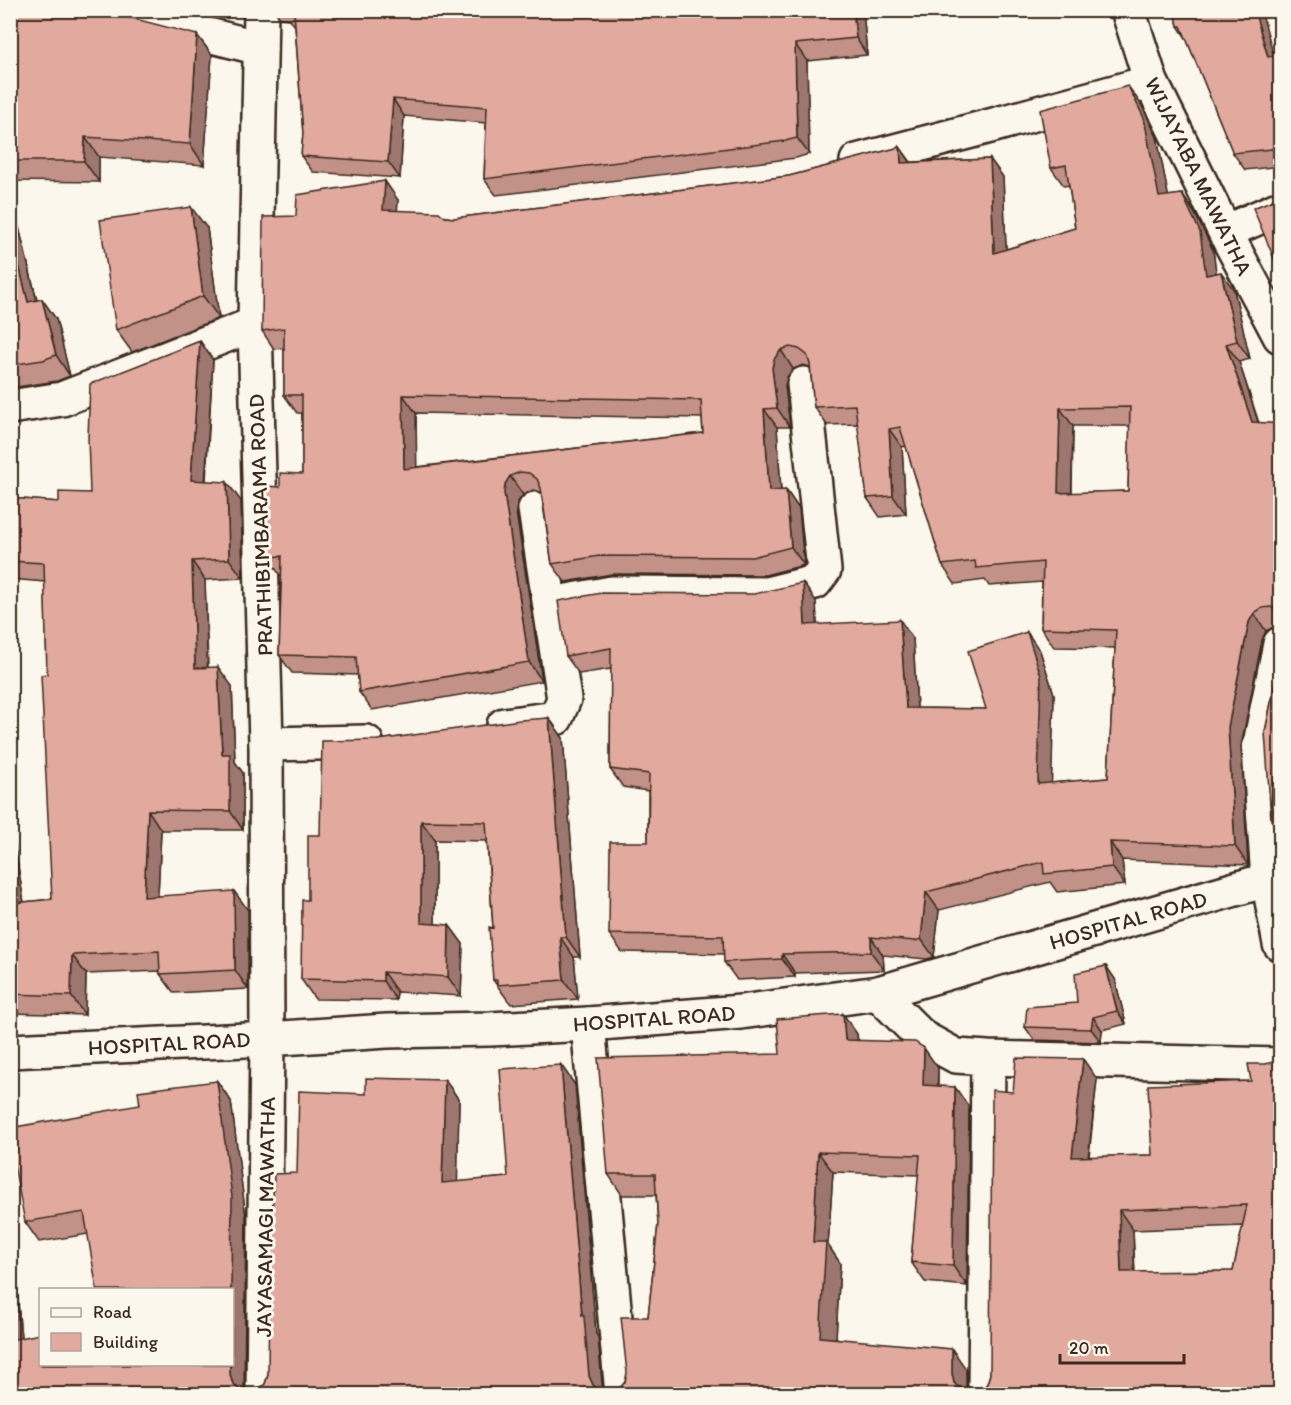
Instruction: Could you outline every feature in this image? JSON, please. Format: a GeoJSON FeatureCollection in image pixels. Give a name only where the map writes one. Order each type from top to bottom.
{"type":"FeatureCollection","features":[{"type":"Feature","properties":{"kind":"street"},"geometry":{"type":"LineString","coordinates":[[109,10],[260,48]]}},
{"type":"Feature","properties":{"kind":"street","name":"PRATHIBIMBARAMA ROAD"},"geometry":{"type":"LineString","coordinates":[[261,10],[255,324],[266,744],[267,1039]]}},
{"type":"Feature","properties":{"kind":"street","name":"WIJAYABA MAWATHA"},"geometry":{"type":"LineString","coordinates":[[1128,10],[1151,82],[1225,232],[1281,336]]}},
{"type":"Feature","properties":{"kind":"street"},"geometry":{"type":"LineString","coordinates":[[834,167],[1151,82]]}},
{"type":"Feature","properties":{"kind":"street"},"geometry":{"type":"LineString","coordinates":[[1225,232],[1281,208]]}},
{"type":"Feature","properties":{"kind":"street"},"geometry":{"type":"LineString","coordinates":[[10,407],[62,399],[255,324]]}},
{"type":"Feature","properties":{"kind":"street"},"geometry":{"type":"LineString","coordinates":[[550,604],[612,593],[767,594],[815,582],[824,570],[804,384]]}},
{"type":"Feature","properties":{"kind":"street"},"geometry":{"type":"LineString","coordinates":[[478,729],[556,718],[564,699],[535,509]]}},
{"type":"Feature","properties":{"kind":"street"},"geometry":{"type":"LineString","coordinates":[[1281,644],[1259,749],[1281,944]]}},
{"type":"Feature","properties":{"kind":"street"},"geometry":{"type":"LineString","coordinates":[[266,744],[400,740]]}},
{"type":"Feature","properties":{"kind":"street","name":"HOSPITAL ROAD"},"geometry":{"type":"LineString","coordinates":[[10,1051],[387,1031],[588,1024],[741,1012],[878,993],[1274,877]]}},
{"type":"Feature","properties":{"kind":"street"},"geometry":{"type":"LineString","coordinates":[[878,993],[923,1038],[956,1056],[1281,1065]]}},
{"type":"Feature","properties":{"kind":"street"},"geometry":{"type":"LineString","coordinates":[[588,1024],[622,1395]]}},
{"type":"Feature","properties":{"kind":"street","name":"JAYASAMAGI MAWATHA"},"geometry":{"type":"LineString","coordinates":[[264,1395],[267,1039]]}},
{"type":"Feature","properties":{"kind":"street"},"geometry":{"type":"LineString","coordinates":[[985,1395],[988,1058]]}},
{"type":"Feature","properties":{"kind":"building"},"geometry":{"type":"Polygon","coordinates":[[[10,10],[101,10],[197,35],[190,144],[85,137],[84,161],[10,161],[10,10]]]}},
{"type":"Feature","properties":{"kind":"building"},"geometry":{"type":"Polygon","coordinates":[[[284,10],[853,10],[856,38],[795,44],[797,138],[484,179],[487,107],[393,99],[388,162],[301,156],[303,134],[294,11],[284,10]]]}},
{"type":"Feature","properties":{"kind":"building"},"geometry":{"type":"Polygon","coordinates":[[[1175,10],[1254,10],[1268,57],[1281,55],[1281,148],[1233,153],[1181,26],[1178,26],[1175,10]]]}},
{"type":"Feature","properties":{"kind":"building"},"geometry":{"type":"Polygon","coordinates":[[[1128,86],[1144,118],[1159,197],[1182,194],[1200,232],[1206,275],[1221,272],[1237,341],[1226,344],[1252,422],[1281,424],[1281,613],[1271,607],[1262,608],[1254,613],[1249,622],[1228,727],[1235,846],[1110,842],[1112,867],[1044,874],[1043,862],[926,892],[921,939],[915,941],[871,937],[871,952],[782,954],[782,959],[724,962],[723,936],[609,934],[610,842],[648,842],[649,774],[610,769],[611,648],[566,656],[558,601],[601,593],[754,594],[803,583],[805,625],[900,620],[906,708],[986,709],[968,651],[1027,632],[1041,676],[1038,784],[1108,778],[1116,630],[1041,628],[1043,562],[976,568],[975,561],[942,565],[900,427],[889,429],[893,496],[867,498],[855,405],[814,407],[807,355],[799,349],[790,347],[781,350],[774,359],[772,368],[777,408],[764,409],[769,491],[786,490],[791,547],[752,557],[599,556],[552,564],[541,488],[537,479],[529,473],[520,472],[510,476],[505,484],[504,493],[529,662],[359,692],[356,657],[279,655],[282,556],[267,557],[266,486],[280,487],[280,473],[302,474],[302,395],[284,395],[284,328],[262,331],[263,217],[296,216],[297,195],[385,181],[383,210],[439,212],[445,217],[454,218],[789,176],[900,147],[901,163],[990,159],[994,253],[1075,228],[1066,165],[1051,168],[1040,110],[1128,86]],[[403,395],[404,469],[703,433],[701,400],[403,395]],[[1130,407],[1060,408],[1058,493],[1128,491],[1130,407]]]}},
{"type":"Feature","properties":{"kind":"building"},"geometry":{"type":"Polygon","coordinates":[[[1281,192],[1281,275],[1253,208],[1271,201],[1281,192]]]}},
{"type":"Feature","properties":{"kind":"building"},"geometry":{"type":"Polygon","coordinates":[[[191,207],[203,296],[116,330],[100,220],[191,207]]]}},
{"type":"Feature","properties":{"kind":"building"},"geometry":{"type":"Polygon","coordinates":[[[10,229],[28,302],[42,299],[56,355],[43,360],[10,365],[10,229]]]}},
{"type":"Feature","properties":{"kind":"building"},"geometry":{"type":"Polygon","coordinates":[[[200,341],[191,480],[227,482],[229,559],[192,561],[195,668],[218,667],[222,754],[230,754],[230,811],[148,810],[144,897],[234,891],[235,970],[160,974],[159,951],[72,955],[71,996],[10,994],[10,882],[14,903],[52,899],[41,675],[47,674],[44,563],[10,561],[10,498],[59,502],[59,492],[90,493],[88,438],[90,384],[200,341]]]}},
{"type":"Feature","properties":{"kind":"building"},"geometry":{"type":"Polygon","coordinates":[[[1281,654],[1281,781],[1272,781],[1271,820],[1265,732],[1281,654]]]}},
{"type":"Feature","properties":{"kind":"building"},"geometry":{"type":"Polygon","coordinates":[[[549,718],[566,937],[560,937],[564,980],[497,985],[497,980],[493,980],[489,927],[493,928],[486,822],[421,821],[421,923],[449,925],[448,977],[383,972],[383,981],[301,979],[302,900],[308,900],[308,835],[320,835],[322,741],[378,740],[549,718]]]}},
{"type":"Feature","properties":{"kind":"building"},"geometry":{"type":"Polygon","coordinates":[[[1106,966],[1117,1011],[1093,1017],[1091,1029],[1025,1027],[1027,1007],[1077,1003],[1075,973],[1106,966]]]}},
{"type":"Feature","properties":{"kind":"building"},"geometry":{"type":"Polygon","coordinates":[[[843,1014],[845,1040],[915,1042],[924,1048],[923,1085],[955,1087],[953,1266],[911,1262],[920,1155],[818,1152],[813,1242],[826,1242],[820,1337],[952,1349],[954,1383],[962,1390],[971,1393],[987,1384],[990,1374],[992,1090],[1013,1092],[1016,1058],[1083,1059],[1072,1157],[1152,1155],[1148,1085],[1251,1081],[1248,1064],[1266,1064],[1281,1059],[1281,1395],[10,1395],[10,1340],[39,1334],[39,1366],[230,1366],[232,1382],[239,1390],[249,1393],[258,1390],[265,1384],[268,1375],[274,1174],[297,1173],[299,1091],[366,1094],[366,1078],[445,1080],[442,1183],[508,1177],[500,1069],[561,1065],[589,1376],[593,1385],[600,1391],[610,1392],[619,1389],[625,1382],[627,1373],[621,1317],[648,1317],[658,1224],[655,1174],[608,1174],[598,1058],[780,1054],[777,1019],[843,1014]],[[1247,1205],[1119,1210],[1121,1272],[1233,1271],[1247,1205]]]}},
{"type":"Feature","properties":{"kind":"building"},"geometry":{"type":"Polygon","coordinates":[[[217,1081],[232,1197],[231,1288],[97,1288],[84,1212],[25,1222],[10,1145],[10,1128],[140,1105],[138,1091],[217,1081]]]}}]}
